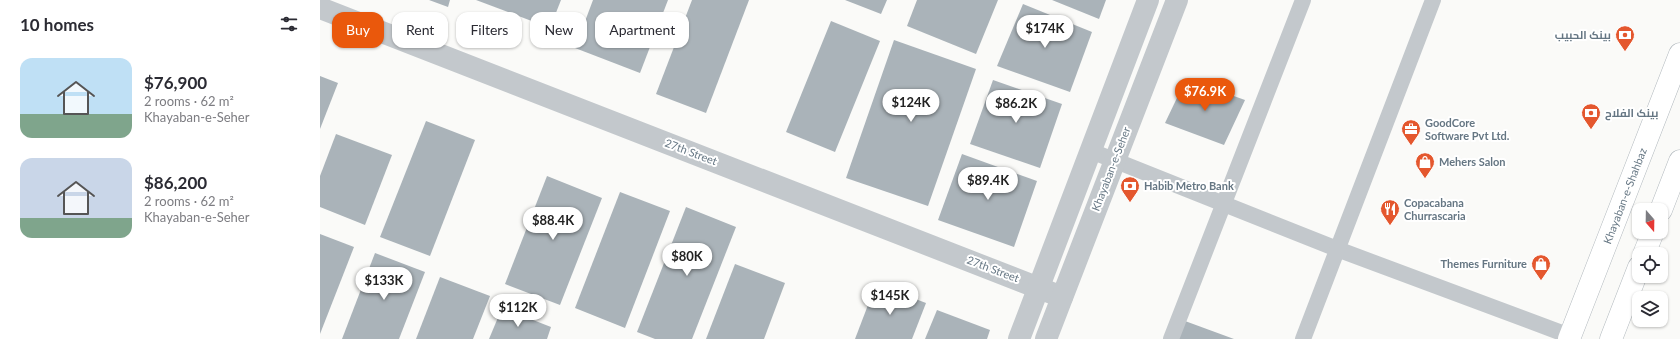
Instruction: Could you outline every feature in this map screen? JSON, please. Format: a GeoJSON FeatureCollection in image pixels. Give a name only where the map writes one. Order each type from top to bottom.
{"type":"FeatureCollection","features":[{"type":"Feature","properties":{"kind":"main road","name":"Khayaban-e-Shahbaz"},"geometry":{"type":"LineString","coordinates":[[1570,337],[1680,54]]}},
{"type":"Feature","properties":{"kind":"main road"},"geometry":{"type":"LineString","coordinates":[[1664,203],[1680,161]]}},
{"type":"Feature","properties":{"kind":"main road"},"geometry":{"type":"LineString","coordinates":[[1611,339],[1633,283]]}},
{"type":"Feature","properties":{"kind":"street"},"geometry":{"type":"LineString","coordinates":[[1019,339],[1148,0]]}},
{"type":"Feature","properties":{"kind":"street","name":"Khayaban-e-Seher"},"geometry":{"type":"LineString","coordinates":[[1046,339],[1176,0]]}},
{"type":"Feature","properties":{"kind":"street","name":"27th Street"},"geometry":{"type":"LineString","coordinates":[[320,8],[1062,297]]}},
{"type":"Feature","properties":{"kind":"lane"},"geometry":{"type":"LineString","coordinates":[[1171,339],[1303,0]]}},
{"type":"Feature","properties":{"kind":"lane"},"geometry":{"type":"LineString","coordinates":[[1303,339],[1432,0]]}},
{"type":"Feature","properties":{"kind":"lane"},"geometry":{"type":"LineString","coordinates":[[1091,150],[1337,249],[1570,337]]}},
{"type":"Feature","properties":{"kind":"building"},"geometry":{"type":"Polygon","coordinates":[[[429,0],[450,0],[448,7],[429,0]]]}},
{"type":"Feature","properties":{"kind":"building"},"geometry":{"type":"Polygon","coordinates":[[[476,0],[561,0],[556,12],[530,12],[530,20],[522,17],[522,12],[508,12],[476,0]]]}},
{"type":"Feature","properties":{"kind":"building"},"geometry":{"type":"Polygon","coordinates":[[[593,0],[668,0],[663,12],[595,12],[595,48],[650,48],[640,73],[575,48],[587,48],[587,16],[593,0]]]}},
{"type":"Feature","properties":{"kind":"building"},"geometry":{"type":"Polygon","coordinates":[[[692,0],[749,0],[706,113],[656,94],[674,48],[689,48],[689,12],[687,12],[692,0]]]}},
{"type":"Feature","properties":{"kind":"building"},"geometry":{"type":"Polygon","coordinates":[[[845,0],[887,0],[881,14],[845,0]]]}},
{"type":"Feature","properties":{"kind":"building"},"geometry":{"type":"Polygon","coordinates":[[[917,0],[998,0],[976,54],[907,26],[917,0]]]}},
{"type":"Feature","properties":{"kind":"building"},"geometry":{"type":"Polygon","coordinates":[[[1052,0],[1106,0],[1099,19],[1052,0]]]}},
{"type":"Feature","properties":{"kind":"building"},"geometry":{"type":"Polygon","coordinates":[[[1023,4],[1092,32],[1070,92],[997,66],[1023,4]]]}},
{"type":"Feature","properties":{"kind":"building"},"geometry":{"type":"Polygon","coordinates":[[[831,21],[880,41],[835,152],[786,132],[831,21]]]}},
{"type":"Feature","properties":{"kind":"building"},"geometry":{"type":"Polygon","coordinates":[[[894,40],[976,69],[928,206],[846,178],[894,40]]]}},
{"type":"Feature","properties":{"kind":"building"},"geometry":{"type":"Polygon","coordinates":[[[320,76],[338,83],[320,129],[320,76]]]}},
{"type":"Feature","properties":{"kind":"building"},"geometry":{"type":"Polygon","coordinates":[[[1186,79],[1245,100],[1224,145],[1165,123],[1186,79]]]}},
{"type":"Feature","properties":{"kind":"building"},"geometry":{"type":"Polygon","coordinates":[[[993,80],[1062,104],[1040,168],[970,144],[993,80]]]}},
{"type":"Feature","properties":{"kind":"building"},"geometry":{"type":"Polygon","coordinates":[[[426,121],[475,140],[430,256],[380,237],[426,121]]]}},
{"type":"Feature","properties":{"kind":"building"},"geometry":{"type":"Polygon","coordinates":[[[336,134],[392,155],[365,225],[320,207],[320,176],[336,134]]]}},
{"type":"Feature","properties":{"kind":"building"},"geometry":{"type":"Polygon","coordinates":[[[962,154],[1037,181],[1014,247],[938,220],[962,154]]]}},
{"type":"Feature","properties":{"kind":"building"},"geometry":{"type":"Polygon","coordinates":[[[547,176],[602,198],[560,305],[505,284],[547,176]]]}},
{"type":"Feature","properties":{"kind":"building"},"geometry":{"type":"Polygon","coordinates":[[[620,192],[670,211],[625,328],[575,308],[620,192]]]}},
{"type":"Feature","properties":{"kind":"building"},"geometry":{"type":"Polygon","coordinates":[[[686,207],[736,227],[692,339],[655,339],[637,332],[686,207]]]}},
{"type":"Feature","properties":{"kind":"building"},"geometry":{"type":"Polygon","coordinates":[[[320,234],[354,247],[320,334],[320,234]]]}},
{"type":"Feature","properties":{"kind":"building"},"geometry":{"type":"Polygon","coordinates":[[[375,253],[425,272],[399,339],[342,339],[375,253]]]}},
{"type":"Feature","properties":{"kind":"building"},"geometry":{"type":"Polygon","coordinates":[[[735,264],[785,283],[764,339],[706,339],[735,264]]]}},
{"type":"Feature","properties":{"kind":"building"},"geometry":{"type":"Polygon","coordinates":[[[440,277],[490,296],[473,339],[416,339],[440,277]]]}},
{"type":"Feature","properties":{"kind":"building"},"geometry":{"type":"Polygon","coordinates":[[[876,284],[926,303],[912,339],[855,339],[876,284]]]}},
{"type":"Feature","properties":{"kind":"building"},"geometry":{"type":"Polygon","coordinates":[[[502,308],[551,327],[547,339],[489,339],[502,308]]]}},
{"type":"Feature","properties":{"kind":"building"},"geometry":{"type":"Polygon","coordinates":[[[937,310],[990,330],[987,339],[925,339],[937,310]]]}},
{"type":"Feature","properties":{"kind":"building"},"geometry":{"type":"Polygon","coordinates":[[[1185,321],[1234,339],[1178,339],[1185,321]]]}},
{"type":"Feature","properties":{"kind":"place","name":"بينک الحبيب"},"geometry":{"type":"Point","coordinates":[1625,52]}},
{"type":"Feature","properties":{"kind":"place","name":"بینک الفلاح"},"geometry":{"type":"Point","coordinates":[1591,130]}},
{"type":"Feature","properties":{"kind":"place","name":"GoodCore Software Pvt Ltd."},"geometry":{"type":"Point","coordinates":[1411,146]}},
{"type":"Feature","properties":{"kind":"place","name":"Mehers Salon"},"geometry":{"type":"Point","coordinates":[1425,179]}},
{"type":"Feature","properties":{"kind":"place","name":"Habib Metro Bank"},"geometry":{"type":"Point","coordinates":[1130,203]}},
{"type":"Feature","properties":{"kind":"place","name":"Copacabana Churrascaria"},"geometry":{"type":"Point","coordinates":[1390,226]}},
{"type":"Feature","properties":{"kind":"place","name":"Themes Furniture"},"geometry":{"type":"Point","coordinates":[1541,281]}}]}
